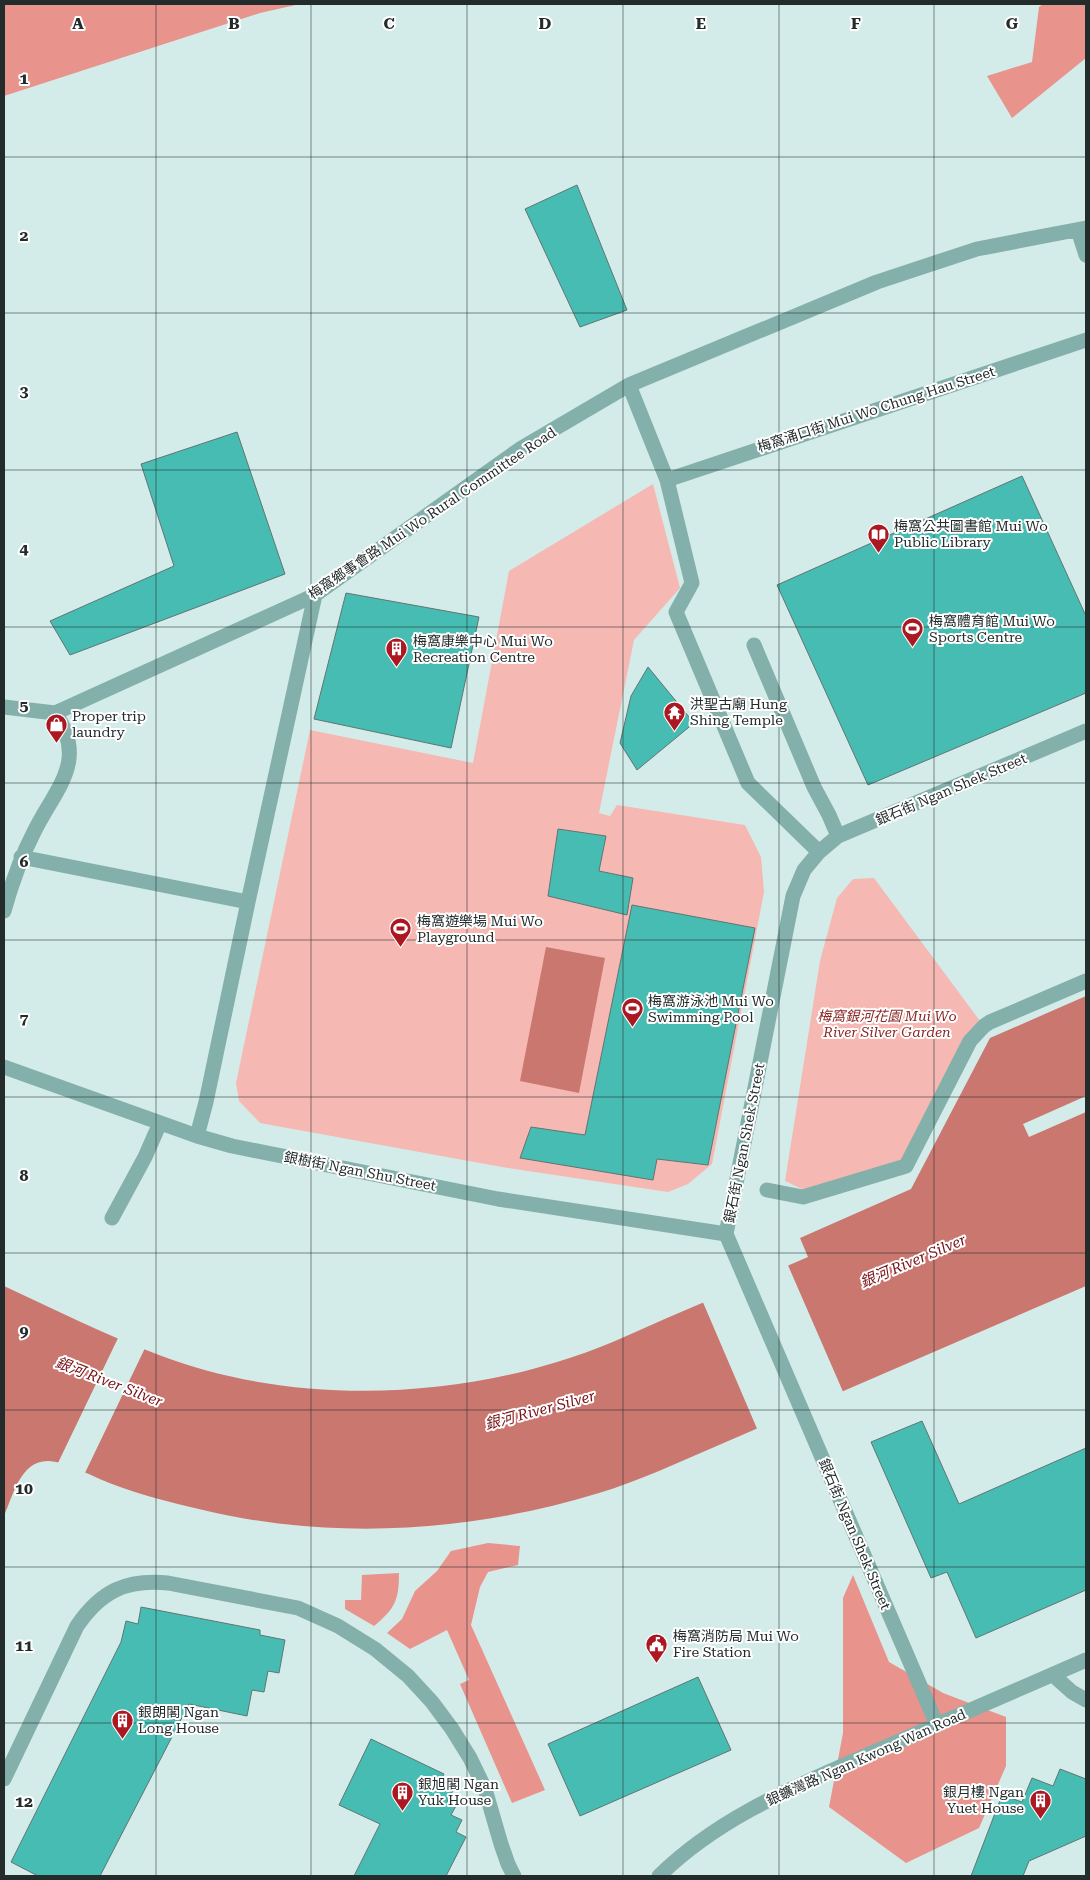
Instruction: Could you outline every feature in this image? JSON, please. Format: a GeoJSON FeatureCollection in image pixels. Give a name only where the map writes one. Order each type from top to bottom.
{"type":"FeatureCollection","features":[{"type":"Feature","properties":{"kind":"street"},"geometry":{"type":"LineString","coordinates":[[1082,229],[1086,254]]}},
{"type":"Feature","properties":{"kind":"street","name":"梅窩鄉事會路 Mui Wo Rural Committee Road"},"geometry":{"type":"LineString","coordinates":[[55,713],[315,595],[520,449],[629,385],[877,282],[977,249],[1082,229]]}},
{"type":"Feature","properties":{"kind":"street","name":"梅窩涌口街 Mui Wo Chung Hau Street"},"geometry":{"type":"LineString","coordinates":[[667,480],[1086,340]]}},
{"type":"Feature","properties":{"kind":"street"},"geometry":{"type":"LineString","coordinates":[[629,385],[667,480],[692,584],[676,612],[748,783],[819,852]]}},
{"type":"Feature","properties":{"kind":"street"},"geometry":{"type":"LineString","coordinates":[[197,1136],[206,1102],[315,595]]}},
{"type":"Feature","properties":{"kind":"street"},"geometry":{"type":"LineString","coordinates":[[754,645],[814,787],[838,836]]}},
{"type":"Feature","properties":{"kind":"street"},"geometry":{"type":"LineString","coordinates":[[4,707],[55,713],[68,735],[70,747],[66,771],[57,792],[34,830],[17,866],[4,911]]}},
{"type":"Feature","properties":{"kind":"street","name":"銀石街 Ngan Shek Street"},"geometry":{"type":"LineString","coordinates":[[937,1725],[726,1234],[793,896],[804,870],[819,852],[838,836],[1086,731]]}},
{"type":"Feature","properties":{"kind":"street"},"geometry":{"type":"LineString","coordinates":[[21,857],[248,902]]}},
{"type":"Feature","properties":{"kind":"street"},"geometry":{"type":"LineString","coordinates":[[767,1190],[803,1197],[906,1166],[970,1041],[984,1026],[1086,981]]}},
{"type":"Feature","properties":{"kind":"street","name":"銀樹街 Ngan Shu Street"},"geometry":{"type":"LineString","coordinates":[[4,1067],[197,1136],[232,1146],[498,1198],[726,1234]]}},
{"type":"Feature","properties":{"kind":"street"},"geometry":{"type":"LineString","coordinates":[[112,1218],[145,1157],[160,1123]]}},
{"type":"Feature","properties":{"kind":"street"},"geometry":{"type":"LineString","coordinates":[[4,1779],[77,1626],[88,1611],[101,1599],[117,1589],[133,1583],[151,1581],[178,1585],[298,1608],[338,1626],[368,1644],[408,1676],[432,1702],[470,1758],[485,1789],[503,1850],[514,1876]]}},
{"type":"Feature","properties":{"kind":"street","name":"銀鑛灣路 Ngan Kwong Wan Road"},"geometry":{"type":"LineString","coordinates":[[659,1876],[720,1826],[777,1795],[1086,1660]]}},
{"type":"Feature","properties":{"kind":"street"},"geometry":{"type":"LineString","coordinates":[[1053,1674],[1072,1692],[1086,1700]]}},
{"type":"Feature","properties":{"kind":"green space","name":"梅窩遊樂場 Mui Wo Playground"},"geometry":{"type":"Polygon","coordinates":[[[653,484],[680,588],[634,640],[599,813],[610,816],[617,805],[745,825],[761,857],[764,892],[712,1164],[688,1184],[668,1192],[502,1167],[260,1123],[239,1101],[236,1083],[310,730],[473,763],[509,571],[653,484]]]}},
{"type":"Feature","properties":{"kind":"green space","name":"梅窩銀河花園 Mui Wo River Silver Garden"},"geometry":{"type":"Polygon","coordinates":[[[874,878],[980,1021],[905,1159],[804,1190],[785,1181],[820,961],[837,898],[853,879],[874,878]]]}},
{"type":"Feature","properties":{"kind":"shaded area"},"geometry":{"type":"Polygon","coordinates":[[[4,4],[300,4],[260,13],[4,96],[4,4]]]}},
{"type":"Feature","properties":{"kind":"shaded area"},"geometry":{"type":"Polygon","coordinates":[[[1043,4],[1086,4],[1086,58],[1012,118],[987,76],[1032,62],[1039,7],[1043,4]]]}},
{"type":"Feature","properties":{"kind":"shaded area"},"geometry":{"type":"Polygon","coordinates":[[[488,1543],[520,1546],[518,1565],[488,1572],[480,1587],[471,1625],[545,1790],[512,1803],[460,1684],[469,1680],[447,1630],[410,1649],[387,1633],[402,1619],[415,1591],[437,1571],[451,1551],[488,1543]]]}},
{"type":"Feature","properties":{"kind":"shaded area"},"geometry":{"type":"Polygon","coordinates":[[[399,1573],[397,1597],[391,1609],[374,1626],[345,1609],[345,1600],[361,1600],[362,1575],[399,1573]]]}},
{"type":"Feature","properties":{"kind":"shaded area"},"geometry":{"type":"Polygon","coordinates":[[[853,1575],[889,1662],[943,1693],[1006,1717],[1006,1766],[979,1828],[906,1863],[829,1807],[843,1733],[843,1598],[853,1575]]]}},
{"type":"Feature","properties":{"kind":"water"},"geometry":{"type":"Polygon","coordinates":[[[546,947],[605,958],[579,1093],[520,1081],[546,947]]]}},
{"type":"Feature","properties":{"kind":"water","name":"銀河 River Silver"},"geometry":{"type":"Polygon","coordinates":[[[1086,996],[1086,1286],[659,1471],[606,1491],[551,1506],[452,1524],[352,1529],[302,1526],[252,1520],[168,1502],[123,1488],[80,1470],[48,1461],[38,1463],[24,1473],[14,1490],[4,1516],[4,1286],[100,1331],[159,1355],[206,1370],[256,1381],[306,1388],[357,1391],[409,1389],[459,1384],[509,1375],[557,1362],[613,1342],[808,1257],[800,1238],[911,1189],[990,1038],[1086,996]]]}},
{"type":"Feature","properties":{"kind":"pier"},"geometry":{"type":"Polygon","coordinates":[[[1086,1096],[1086,1112],[1029,1137],[1023,1124],[1086,1096]]]}},
{"type":"Feature","properties":{"kind":"pier"},"geometry":{"type":"Polygon","coordinates":[[[787,1263],[844,1394],[758,1431],[702,1300],[787,1263]]]}},
{"type":"Feature","properties":{"kind":"pier"},"geometry":{"type":"Polygon","coordinates":[[[119,1336],[146,1346],[84,1475],[57,1465],[119,1336]]]}},
{"type":"Feature","properties":{"kind":"building"},"geometry":{"type":"Polygon","coordinates":[[[577,185],[627,310],[580,327],[525,209],[577,185]]]}},
{"type":"Feature","properties":{"kind":"building"},"geometry":{"type":"Polygon","coordinates":[[[237,432],[285,574],[70,655],[50,621],[174,566],[141,464],[237,432]]]}},
{"type":"Feature","properties":{"kind":"building"},"geometry":{"type":"Polygon","coordinates":[[[1022,476],[1086,616],[1086,693],[868,785],[777,585],[1022,476]]]}},
{"type":"Feature","properties":{"kind":"building","name":"梅窩康樂中心 Mui Wo Recreation Centre"},"geometry":{"type":"Polygon","coordinates":[[[346,593],[479,617],[451,748],[314,719],[346,593]]]}},
{"type":"Feature","properties":{"kind":"building"},"geometry":{"type":"Polygon","coordinates":[[[648,667],[694,723],[637,770],[620,743],[631,696],[648,667]]]}},
{"type":"Feature","properties":{"kind":"building"},"geometry":{"type":"Polygon","coordinates":[[[558,829],[606,836],[599,871],[633,878],[627,915],[548,896],[558,829]]]}},
{"type":"Feature","properties":{"kind":"building"},"geometry":{"type":"Polygon","coordinates":[[[632,905],[755,928],[708,1165],[657,1159],[653,1180],[520,1158],[531,1127],[585,1135],[632,905]]]}},
{"type":"Feature","properties":{"kind":"building"},"geometry":{"type":"Polygon","coordinates":[[[922,1421],[959,1504],[1086,1448],[1086,1590],[976,1638],[947,1572],[931,1578],[871,1442],[922,1421]]]}},
{"type":"Feature","properties":{"kind":"building","name":"銀朗閣 Ngan Long House"},"geometry":{"type":"Polygon","coordinates":[[[141,1607],[260,1630],[260,1635],[285,1640],[279,1673],[268,1671],[264,1692],[252,1690],[247,1716],[189,1704],[100,1876],[38,1876],[11,1862],[121,1642],[126,1621],[138,1624],[141,1607]]]}},
{"type":"Feature","properties":{"kind":"building"},"geometry":{"type":"Polygon","coordinates":[[[698,1677],[731,1750],[580,1816],[548,1744],[698,1677]]]}},
{"type":"Feature","properties":{"kind":"building","name":"銀旭閣 Ngan Yuk House"},"geometry":{"type":"Polygon","coordinates":[[[371,1739],[444,1774],[440,1782],[454,1789],[447,1801],[456,1806],[451,1815],[462,1820],[456,1832],[466,1837],[446,1876],[354,1876],[380,1824],[339,1805],[371,1739]]]}},
{"type":"Feature","properties":{"kind":"building","name":"銀月樓 Ngan Yuet House"},"geometry":{"type":"Polygon","coordinates":[[[1060,1769],[1086,1779],[1086,1836],[1029,1861],[1023,1876],[971,1876],[1002,1795],[1022,1802],[1032,1778],[1053,1786],[1060,1769]]]}},
{"type":"Feature","properties":{"kind":"place","name":"梅窩公共圖書館 Mui Wo Public Library"},"geometry":{"type":"Point","coordinates":[878,553]}},
{"type":"Feature","properties":{"kind":"place","name":"梅窩體育館 Mui Wo Sports Centre"},"geometry":{"type":"Point","coordinates":[913,648]}},
{"type":"Feature","properties":{"kind":"place","name":"梅窩康樂中心 Mui Wo Recreation Centre"},"geometry":{"type":"Point","coordinates":[397,668]}},
{"type":"Feature","properties":{"kind":"place","name":"洪聖古廟 Hung Shing Temple"},"geometry":{"type":"Point","coordinates":[674,731]}},
{"type":"Feature","properties":{"kind":"place","name":"Proper trip laundry"},"geometry":{"type":"Point","coordinates":[56,743]}},
{"type":"Feature","properties":{"kind":"place","name":"梅窩遊樂場 Mui Wo Playground"},"geometry":{"type":"Point","coordinates":[401,948]}},
{"type":"Feature","properties":{"kind":"place","name":"梅窩游泳池 Mui Wo Swimming Pool"},"geometry":{"type":"Point","coordinates":[632,1028]}},
{"type":"Feature","properties":{"kind":"place","name":"梅窩消防局 Mui Wo Fire Station"},"geometry":{"type":"Point","coordinates":[657,1663]}},
{"type":"Feature","properties":{"kind":"place","name":"銀朗閣 Ngan Long House"},"geometry":{"type":"Point","coordinates":[122,1739]}},
{"type":"Feature","properties":{"kind":"place","name":"銀旭閣 Ngan Yuk House"},"geometry":{"type":"Point","coordinates":[402,1811]}},
{"type":"Feature","properties":{"kind":"place","name":"銀月樓 Ngan Yuet House"},"geometry":{"type":"Point","coordinates":[1040,1819]}}]}
